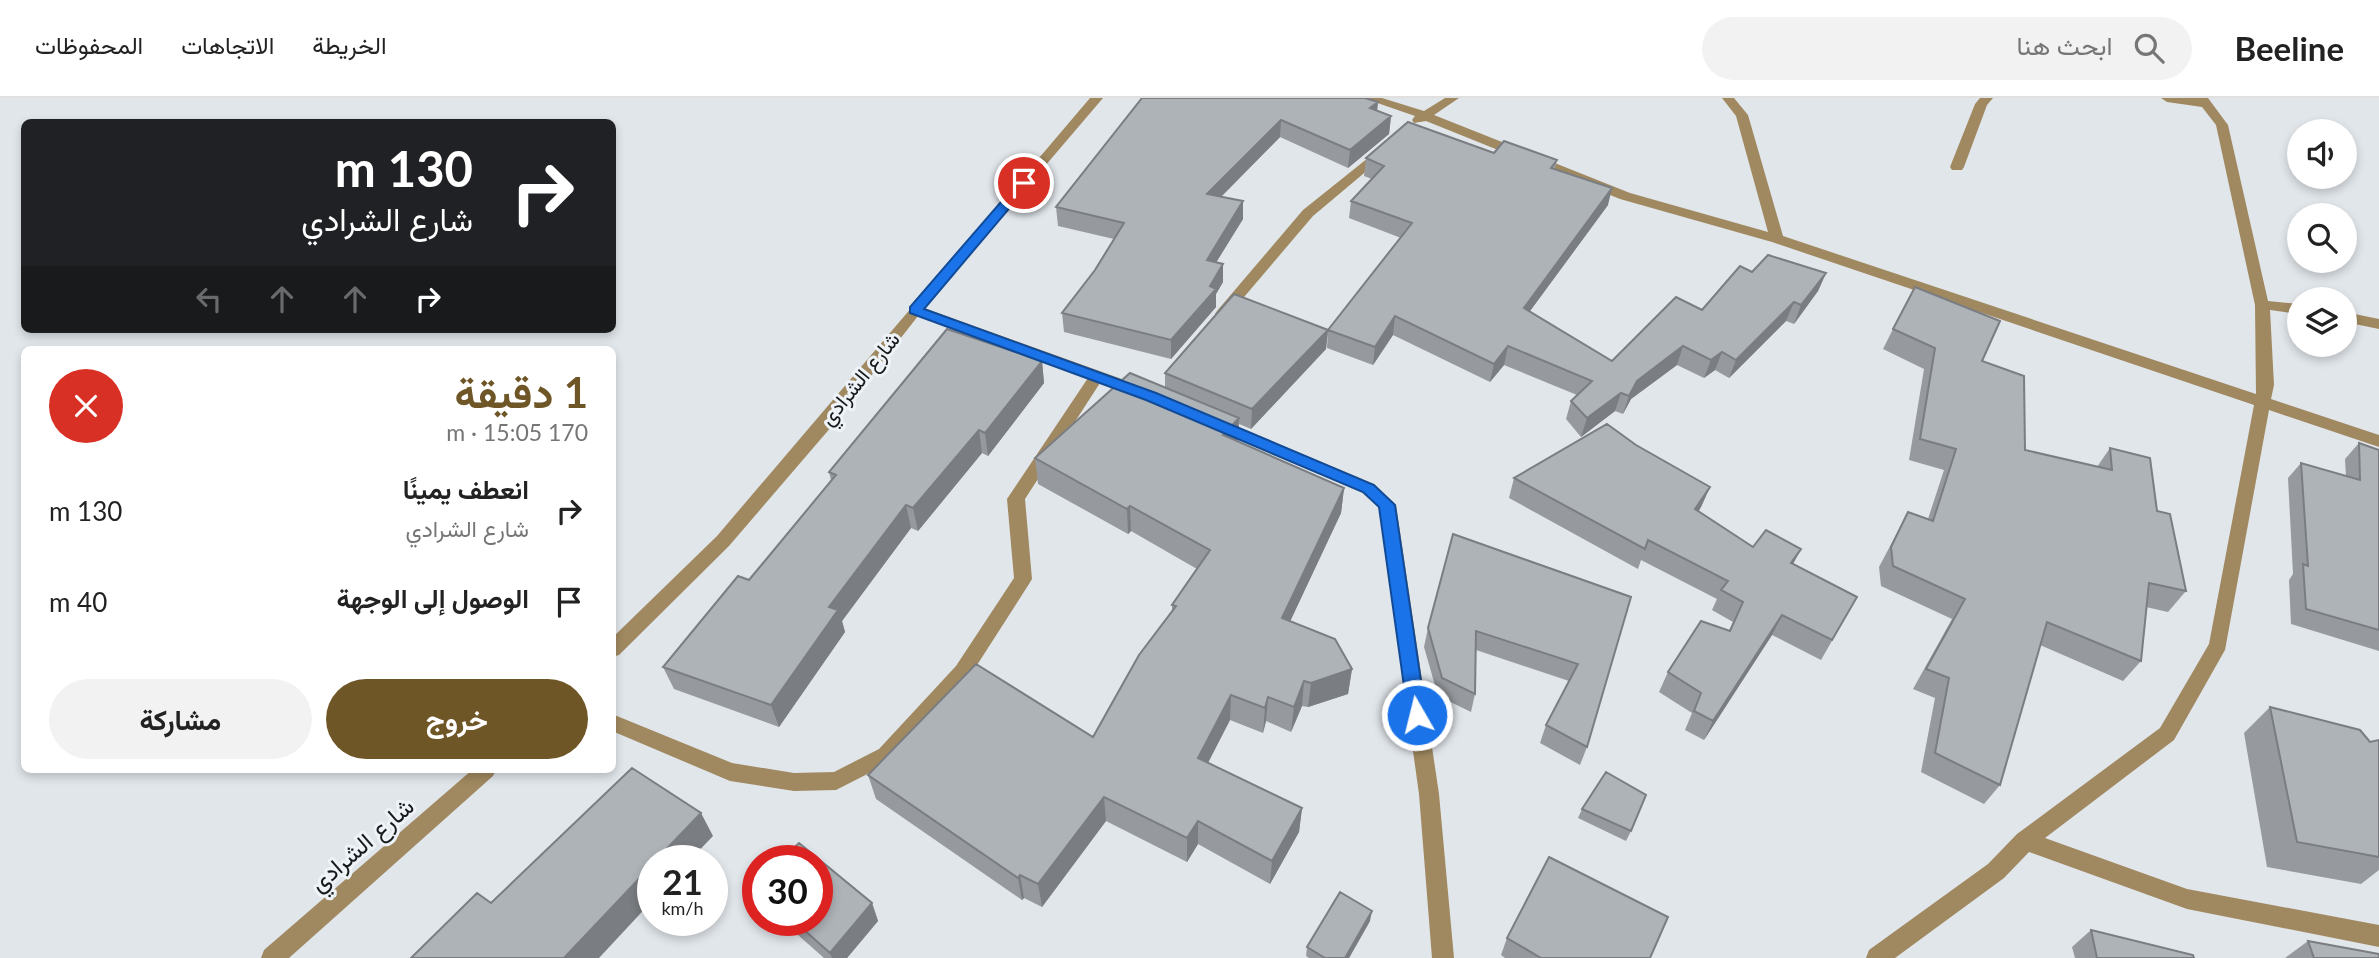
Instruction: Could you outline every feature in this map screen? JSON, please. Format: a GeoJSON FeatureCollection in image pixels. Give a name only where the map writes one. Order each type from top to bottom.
{"type":"FeatureCollection","features":[{"type":"Feature","properties":{"kind":"street","name":"شارع الشرادي"},"geometry":{"type":"LineString","coordinates":[[616,646],[723,541],[826,422],[915,310],[1097,98]]}},
{"type":"Feature","properties":{"kind":"street"},"geometry":{"type":"LineString","coordinates":[[1369,98],[1423,115],[1625,196],[1777,239],[2379,441]]}},
{"type":"Feature","properties":{"kind":"street"},"geometry":{"type":"LineString","coordinates":[[1212,325],[1308,213],[1423,115],[1453,98]]}},
{"type":"Feature","properties":{"kind":"street"},"geometry":{"type":"LineString","coordinates":[[1728,98],[1742,115],[1777,239]]}},
{"type":"Feature","properties":{"kind":"street"},"geometry":{"type":"LineString","coordinates":[[1957,167],[1981,104],[1987,98]]}},
{"type":"Feature","properties":{"kind":"street"},"geometry":{"type":"LineString","coordinates":[[1877,958],[1996,871],[2025,841],[2167,734],[2218,645],[2266,385],[2263,305],[2222,125],[2205,101],[2167,98]]}},
{"type":"Feature","properties":{"kind":"street"},"geometry":{"type":"LineString","coordinates":[[2263,305],[2287,308]]}},
{"type":"Feature","properties":{"kind":"street"},"geometry":{"type":"LineString","coordinates":[[915,310],[1151,396]]}},
{"type":"Feature","properties":{"kind":"street"},"geometry":{"type":"LineString","coordinates":[[2357,319],[2379,324]]}},
{"type":"Feature","properties":{"kind":"street"},"geometry":{"type":"LineString","coordinates":[[616,724],[730,772],[794,782],[836,781],[886,755],[963,671],[1023,579],[1016,499],[1097,376]]}},
{"type":"Feature","properties":{"kind":"street"},"geometry":{"type":"LineString","coordinates":[[1202,418],[1368,488],[1387,505],[1429,794],[1443,958]]}},
{"type":"Feature","properties":{"kind":"street","name":"شارع الشرادي"},"geometry":{"type":"LineString","coordinates":[[272,958],[482,773]]}},
{"type":"Feature","properties":{"kind":"street"},"geometry":{"type":"LineString","coordinates":[[2025,841],[2187,899],[2379,936]]}},
{"type":"Feature","properties":{"kind":"building"},"geometry":{"type":"Polygon","coordinates":[[[1142,98],[1365,98],[1378,102],[1370,108],[1391,116],[1350,150],[1281,120],[1207,194],[1243,201],[1207,260],[1223,264],[1210,286],[1216,289],[1171,340],[1062,313],[1095,270],[1124,223],[1056,207],[1142,98]]]}},
{"type":"Feature","properties":{"kind":"building"},"geometry":{"type":"Polygon","coordinates":[[[1408,122],[1494,153],[1504,141],[1557,160],[1551,168],[1612,188],[1524,308],[1612,361],[1676,297],[1702,310],[1740,266],[1752,272],[1768,255],[1826,273],[1801,305],[1794,302],[1736,360],[1722,352],[1711,360],[1683,346],[1637,381],[1629,396],[1621,393],[1587,418],[1571,401],[1592,381],[1508,346],[1494,364],[1395,316],[1375,347],[1328,330],[1412,223],[1351,201],[1384,166],[1366,158],[1408,122]]]}},
{"type":"Feature","properties":{"kind":"building"},"geometry":{"type":"Polygon","coordinates":[[[1915,287],[2000,321],[1982,361],[2024,376],[2025,450],[2112,470],[2110,448],[2150,458],[2157,511],[2170,514],[2186,591],[2149,583],[2141,661],[2047,622],[2000,785],[1935,753],[1949,678],[1926,669],[1965,599],[1893,566],[1891,547],[1908,512],[1933,521],[1956,449],[1920,439],[1935,348],[1893,329],[1915,287]]]}},
{"type":"Feature","properties":{"kind":"building"},"geometry":{"type":"Polygon","coordinates":[[[1234,294],[1328,330],[1252,409],[1165,373],[1234,294]]]}},
{"type":"Feature","properties":{"kind":"building"},"geometry":{"type":"Polygon","coordinates":[[[947,329],[1042,361],[985,433],[979,430],[913,508],[906,505],[829,607],[838,610],[771,705],[663,667],[738,576],[749,580],[836,475],[829,472],[947,329]]]}},
{"type":"Feature","properties":{"kind":"building"},"geometry":{"type":"Polygon","coordinates":[[[1130,373],[1239,418],[1223,435],[1344,488],[1282,618],[1335,639],[1352,669],[1311,683],[1304,681],[1294,707],[1268,697],[1265,708],[1231,695],[1198,758],[1302,808],[1272,861],[1198,821],[1187,838],[1104,797],[1038,884],[1020,875],[1018,878],[868,775],[976,664],[1093,737],[1139,655],[1176,606],[1172,605],[1210,550],[1130,506],[1127,509],[1035,458],[1130,373]]]}},
{"type":"Feature","properties":{"kind":"building"},"geometry":{"type":"Polygon","coordinates":[[[1607,424],[1636,445],[1710,487],[1695,509],[1753,547],[1766,530],[1801,549],[1791,563],[1857,597],[1832,640],[1782,615],[1713,721],[1694,711],[1701,693],[1668,672],[1701,621],[1730,631],[1743,602],[1721,590],[1728,581],[1648,540],[1645,549],[1514,478],[1607,424]]]}},
{"type":"Feature","properties":{"kind":"building"},"geometry":{"type":"Polygon","coordinates":[[[2359,443],[2379,450],[2379,630],[2306,609],[2303,564],[2308,566],[2301,463],[2360,480],[2359,443]]]}},
{"type":"Feature","properties":{"kind":"building"},"geometry":{"type":"Polygon","coordinates":[[[1453,534],[1631,597],[1587,747],[1546,725],[1578,664],[1476,631],[1475,694],[1442,678],[1428,628],[1453,534]]]}},
{"type":"Feature","properties":{"kind":"building"},"geometry":{"type":"Polygon","coordinates":[[[2270,707],[2360,730],[2370,742],[2379,740],[2379,857],[2297,842],[2270,707]]]}},
{"type":"Feature","properties":{"kind":"building"},"geometry":{"type":"Polygon","coordinates":[[[632,768],[701,813],[670,845],[637,845],[637,881],[564,958],[411,958],[477,893],[491,903],[632,768]]]}},
{"type":"Feature","properties":{"kind":"building"},"geometry":{"type":"Polygon","coordinates":[[[1606,772],[1646,795],[1631,831],[1582,809],[1606,772]]]}},
{"type":"Feature","properties":{"kind":"building"},"geometry":{"type":"Polygon","coordinates":[[[1549,857],[1668,917],[1650,958],[1541,958],[1507,938],[1549,857]]]}},
{"type":"Feature","properties":{"kind":"building"},"geometry":{"type":"Polygon","coordinates":[[[833,871],[872,903],[830,953],[811,936],[833,936],[833,871]]]}},
{"type":"Feature","properties":{"kind":"building"},"geometry":{"type":"Polygon","coordinates":[[[1340,892],[1372,911],[1345,958],[1325,958],[1307,947],[1340,892]]]}},
{"type":"Feature","properties":{"kind":"building"},"geometry":{"type":"Polygon","coordinates":[[[2091,930],[2193,955],[2194,958],[2097,958],[2091,930]]]}},
{"type":"Feature","properties":{"kind":"building"},"geometry":{"type":"Polygon","coordinates":[[[2308,941],[2379,954],[2379,958],[2314,958],[2308,941]]]}},
{"type":"Feature","properties":{"kind":"route"},"geometry":{"type":"LineString","coordinates":[[1024,183],[915,310],[1151,396],[1368,488],[1387,505],[1417,715]]}}]}
